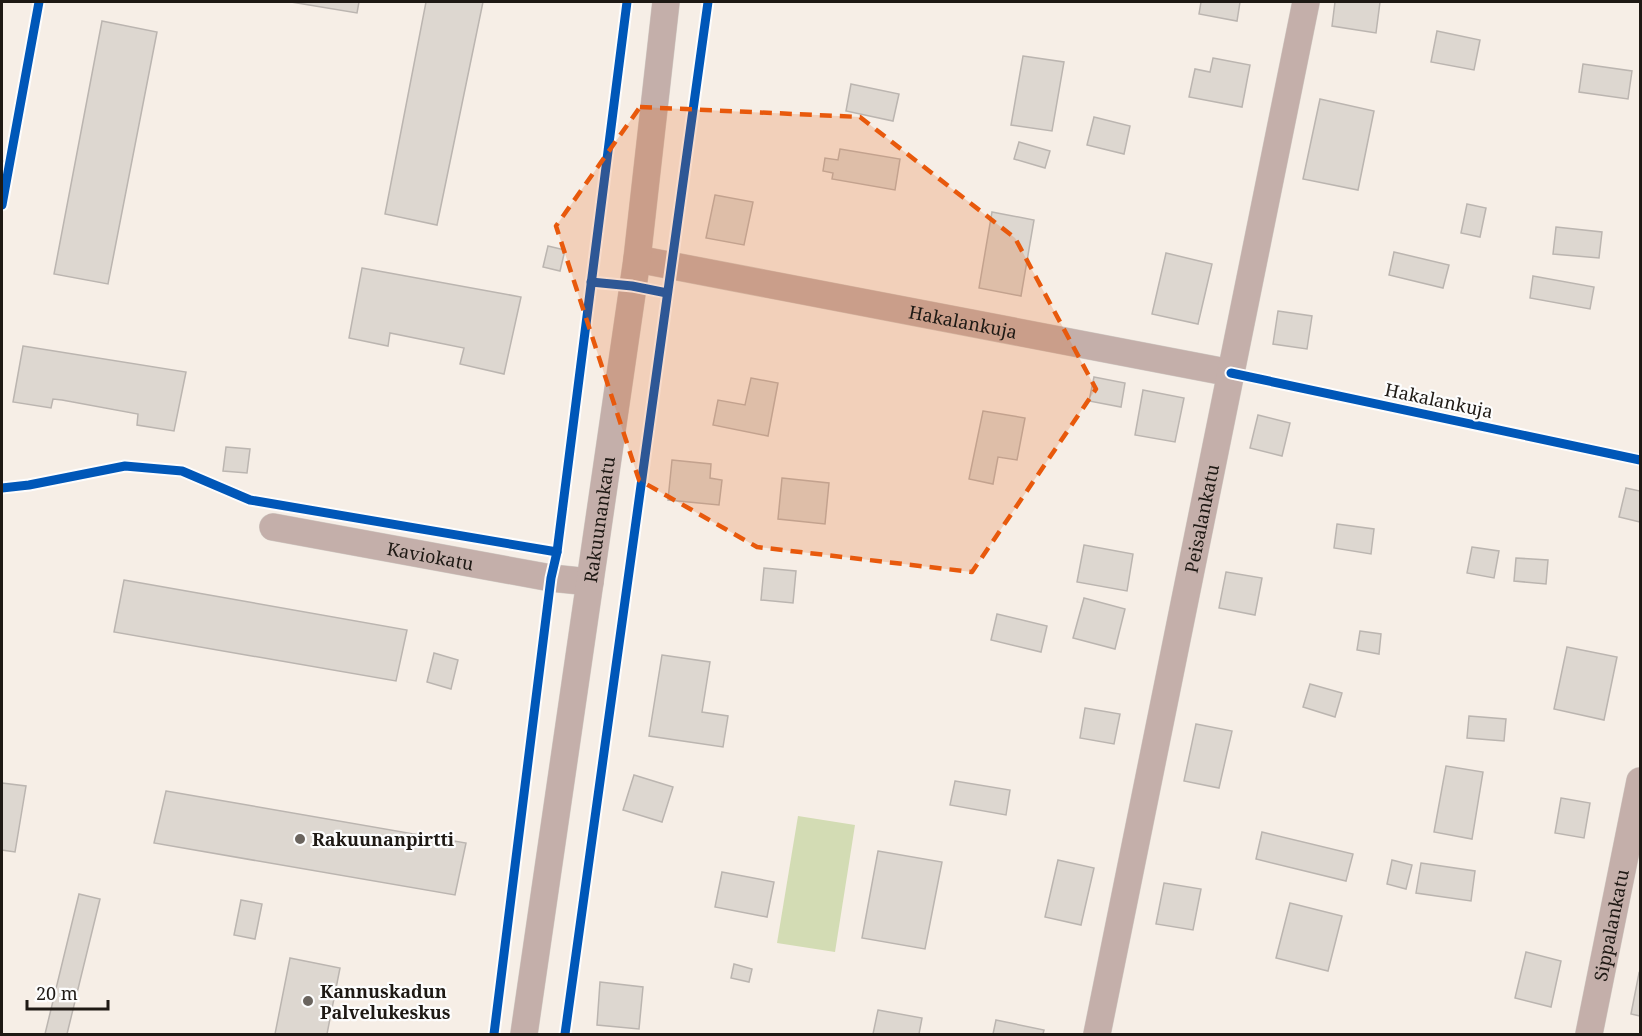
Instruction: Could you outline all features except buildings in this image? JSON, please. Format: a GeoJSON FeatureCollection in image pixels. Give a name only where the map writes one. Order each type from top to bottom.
{"type":"FeatureCollection","features":[{"type":"Feature","properties":{"kind":"street","name":"Rakuunankatu"},"geometry":{"type":"LineString","coordinates":[[524,1035],[637,259],[666,2]]}},
{"type":"Feature","properties":{"kind":"street","name":"Peisalankatu"},"geometry":{"type":"LineString","coordinates":[[1097,1035],[1306,2]]}},
{"type":"Feature","properties":{"kind":"street","name":"Hakalankuja"},"geometry":{"type":"LineString","coordinates":[[637,259],[1231,373]]}},
{"type":"Feature","properties":{"kind":"street","name":"Kaviokatu"},"geometry":{"type":"LineString","coordinates":[[273,527],[551,578],[590,582]]}},
{"type":"Feature","properties":{"kind":"street","name":"Sippalankatu"},"geometry":{"type":"LineString","coordinates":[[1589,1035],[1641,781]]}},
{"type":"Feature","properties":{"kind":"path"},"geometry":{"type":"LineString","coordinates":[[7,174],[5,163],[11,152]]}},
{"type":"Feature","properties":{"kind":"highlighted area"},"geometry":{"type":"Polygon","coordinates":[[[640,107],[860,117],[1015,238],[1096,389],[972,572],[757,547],[639,480],[556,226],[640,107]]]}},
{"type":"Feature","properties":{"kind":"green space"},"geometry":{"type":"Polygon","coordinates":[[[798,816],[855,825],[835,952],[777,943],[798,816]]]}},
{"type":"Feature","properties":{"kind":"cycle path"},"geometry":{"type":"LineString","coordinates":[[2,205],[39,2]]}},
{"type":"Feature","properties":{"kind":"cycle path"},"geometry":{"type":"LineString","coordinates":[[494,1034],[627,2]]}},
{"type":"Feature","properties":{"kind":"cycle path"},"geometry":{"type":"LineString","coordinates":[[565,1034],[708,2]]}},
{"type":"Feature","properties":{"kind":"cycle path"},"geometry":{"type":"LineString","coordinates":[[591,282],[632,286],[667,293]]}},
{"type":"Feature","properties":{"kind":"cycle path"},"geometry":{"type":"LineString","coordinates":[[1231,373],[1640,460]]}},
{"type":"Feature","properties":{"kind":"cycle path"},"geometry":{"type":"LineString","coordinates":[[2,488],[29,485],[125,466],[182,471],[250,500],[557,552]]}},
{"type":"Feature","properties":{"kind":"place","name":"Rakuunanpirtti"},"geometry":{"type":"Point","coordinates":[300,839]}},
{"type":"Feature","properties":{"kind":"place","name":"Kannuskadun Palvelukeskus"},"geometry":{"type":"Point","coordinates":[308,1001]}}]}
